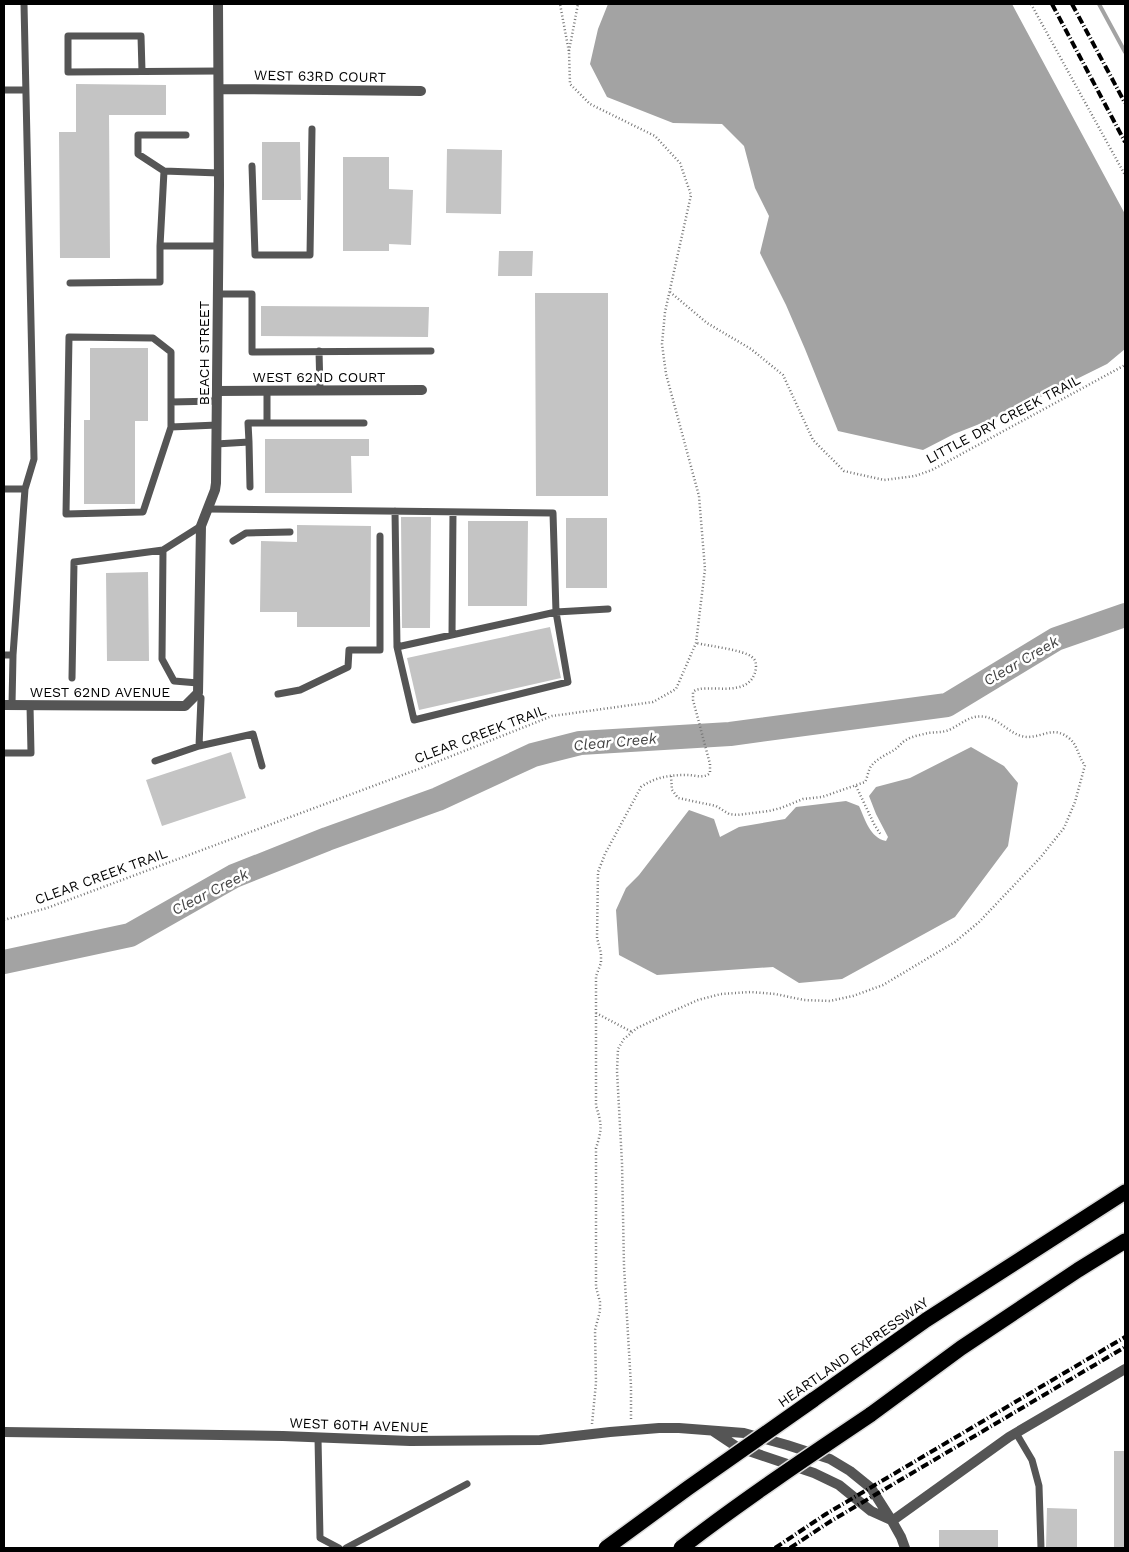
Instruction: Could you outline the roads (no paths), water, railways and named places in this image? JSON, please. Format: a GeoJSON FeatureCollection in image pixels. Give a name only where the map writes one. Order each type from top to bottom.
{"type":"FeatureCollection","features":[{"type":"Feature","properties":{"kind":"highway"},"geometry":{"type":"LineString","coordinates":[[1016,1261],[1125,1180]]}},
{"type":"Feature","properties":{"kind":"highway","name":"HEARTLAND EXPRESSWAY"},"geometry":{"type":"LineString","coordinates":[[606,1548],[926,1320],[1125,1192]]}},
{"type":"Feature","properties":{"kind":"highway"},"geometry":{"type":"LineString","coordinates":[[681,1548],[788,1470],[870,1415],[961,1348],[1125,1241]]}},
{"type":"Feature","properties":{"kind":"street","name":"BEACH STREET"},"geometry":{"type":"LineString","coordinates":[[197,698],[200,526],[216,484],[219,173],[218,4]]}},
{"type":"Feature","properties":{"kind":"street","name":"WEST 63RD COURT"},"geometry":{"type":"LineString","coordinates":[[219,89],[421,91]]}},
{"type":"Feature","properties":{"kind":"street","name":"WEST 62ND COURT"},"geometry":{"type":"LineString","coordinates":[[217,396],[267,391],[422,390]]}},
{"type":"Feature","properties":{"kind":"street","name":"WEST 62ND AVENUE"},"geometry":{"type":"LineString","coordinates":[[8,705],[185,706],[197,698]]}},
{"type":"Feature","properties":{"kind":"street"},"geometry":{"type":"LineString","coordinates":[[905,1548],[892,1521],[1016,1433],[1125,1369]]}},
{"type":"Feature","properties":{"kind":"street","name":"WEST 60TH AVENUE"},"geometry":{"type":"LineString","coordinates":[[4,1432],[410,1441],[540,1440],[631,1430],[679,1428],[744,1434],[830,1459],[850,1471],[871,1488],[892,1521]]}},
{"type":"Feature","properties":{"kind":"street","name":"WEST 60TH AVENUE"},"geometry":{"type":"LineString","coordinates":[[712,1431],[737,1447],[814,1473],[840,1485],[871,1511],[892,1521]]}},
{"type":"Feature","properties":{"kind":"lane"},"geometry":{"type":"LineString","coordinates":[[8,705],[25,489],[34,459],[24,4]]}},
{"type":"Feature","properties":{"kind":"lane"},"geometry":{"type":"LineString","coordinates":[[142,71],[141,36],[68,36],[68,72],[219,71]]}},
{"type":"Feature","properties":{"kind":"lane"},"geometry":{"type":"LineString","coordinates":[[4,90],[26,90]]}},
{"type":"Feature","properties":{"kind":"lane"},"geometry":{"type":"LineString","coordinates":[[252,166],[255,255],[310,255],[312,130]]}},
{"type":"Feature","properties":{"kind":"lane"},"geometry":{"type":"LineString","coordinates":[[186,135],[138,135],[138,154],[164,171],[219,173]]}},
{"type":"Feature","properties":{"kind":"lane"},"geometry":{"type":"LineString","coordinates":[[70,283],[160,282],[164,171]]}},
{"type":"Feature","properties":{"kind":"lane"},"geometry":{"type":"LineString","coordinates":[[160,246],[218,246]]}},
{"type":"Feature","properties":{"kind":"lane"},"geometry":{"type":"LineString","coordinates":[[218,294],[252,294],[252,352],[431,351]]}},
{"type":"Feature","properties":{"kind":"lane"},"geometry":{"type":"LineString","coordinates":[[69,337],[153,338],[171,352],[171,426],[143,512],[66,514],[69,337]]}},
{"type":"Feature","properties":{"kind":"lane"},"geometry":{"type":"LineString","coordinates":[[319,352],[320,390]]}},
{"type":"Feature","properties":{"kind":"lane"},"geometry":{"type":"LineString","coordinates":[[267,391],[268,423]]}},
{"type":"Feature","properties":{"kind":"lane"},"geometry":{"type":"LineString","coordinates":[[171,402],[217,396]]}},
{"type":"Feature","properties":{"kind":"lane"},"geometry":{"type":"LineString","coordinates":[[250,486],[248,423],[364,424]]}},
{"type":"Feature","properties":{"kind":"lane"},"geometry":{"type":"LineString","coordinates":[[171,426],[217,425]]}},
{"type":"Feature","properties":{"kind":"lane"},"geometry":{"type":"LineString","coordinates":[[216,444],[250,442]]}},
{"type":"Feature","properties":{"kind":"lane"},"geometry":{"type":"LineString","coordinates":[[4,489],[25,489]]}},
{"type":"Feature","properties":{"kind":"lane"},"geometry":{"type":"LineString","coordinates":[[207,509],[395,511],[553,514],[556,612],[568,682],[414,720],[397,647],[395,511]]}},
{"type":"Feature","properties":{"kind":"lane"},"geometry":{"type":"LineString","coordinates":[[452,635],[453,512]]}},
{"type":"Feature","properties":{"kind":"lane"},"geometry":{"type":"LineString","coordinates":[[72,678],[74,562],[163,550],[200,526]]}},
{"type":"Feature","properties":{"kind":"lane"},"geometry":{"type":"LineString","coordinates":[[233,541],[246,533],[290,532]]}},
{"type":"Feature","properties":{"kind":"lane"},"geometry":{"type":"LineString","coordinates":[[278,694],[300,690],[348,667],[349,650],[380,650],[380,536]]}},
{"type":"Feature","properties":{"kind":"lane"},"geometry":{"type":"LineString","coordinates":[[163,550],[162,658],[174,681],[198,683]]}},
{"type":"Feature","properties":{"kind":"lane"},"geometry":{"type":"LineString","coordinates":[[397,647],[556,612],[608,609]]}},
{"type":"Feature","properties":{"kind":"lane"},"geometry":{"type":"LineString","coordinates":[[4,655],[13,655]]}},
{"type":"Feature","properties":{"kind":"lane"},"geometry":{"type":"LineString","coordinates":[[197,698],[199,746]]}},
{"type":"Feature","properties":{"kind":"lane"},"geometry":{"type":"LineString","coordinates":[[4,753],[31,753],[30,705]]}},
{"type":"Feature","properties":{"kind":"lane"},"geometry":{"type":"LineString","coordinates":[[155,761],[199,746],[253,734],[262,766]]}},
{"type":"Feature","properties":{"kind":"lane"},"geometry":{"type":"LineString","coordinates":[[1016,1433],[1032,1460],[1039,1486],[1041,1548]]}},
{"type":"Feature","properties":{"kind":"lane"},"geometry":{"type":"LineString","coordinates":[[318,1438],[320,1538],[339,1548]]}},
{"type":"Feature","properties":{"kind":"lane"},"geometry":{"type":"LineString","coordinates":[[346,1548],[467,1484]]}},
{"type":"Feature","properties":{"kind":"waterway"},"geometry":{"type":"LineString","coordinates":[[1099,4],[1125,52]]}},
{"type":"Feature","properties":{"kind":"waterway","name":"Clear Creek"},"geometry":{"type":"LineString","coordinates":[[4,962],[130,935],[234,876],[327,839],[438,799],[533,755],[580,743],[730,734],[947,705],[1056,639],[1125,615]]}},
{"type":"Feature","properties":{"kind":"railway"},"geometry":{"type":"LineString","coordinates":[[1052,4],[1125,142]]}},
{"type":"Feature","properties":{"kind":"railway"},"geometry":{"type":"LineString","coordinates":[[1072,4],[1125,103]]}},
{"type":"Feature","properties":{"kind":"railway"},"geometry":{"type":"LineString","coordinates":[[775,1548],[826,1514],[1125,1337]]}},
{"type":"Feature","properties":{"kind":"railway"},"geometry":{"type":"LineString","coordinates":[[790,1548],[831,1521],[1125,1347]]}}]}
